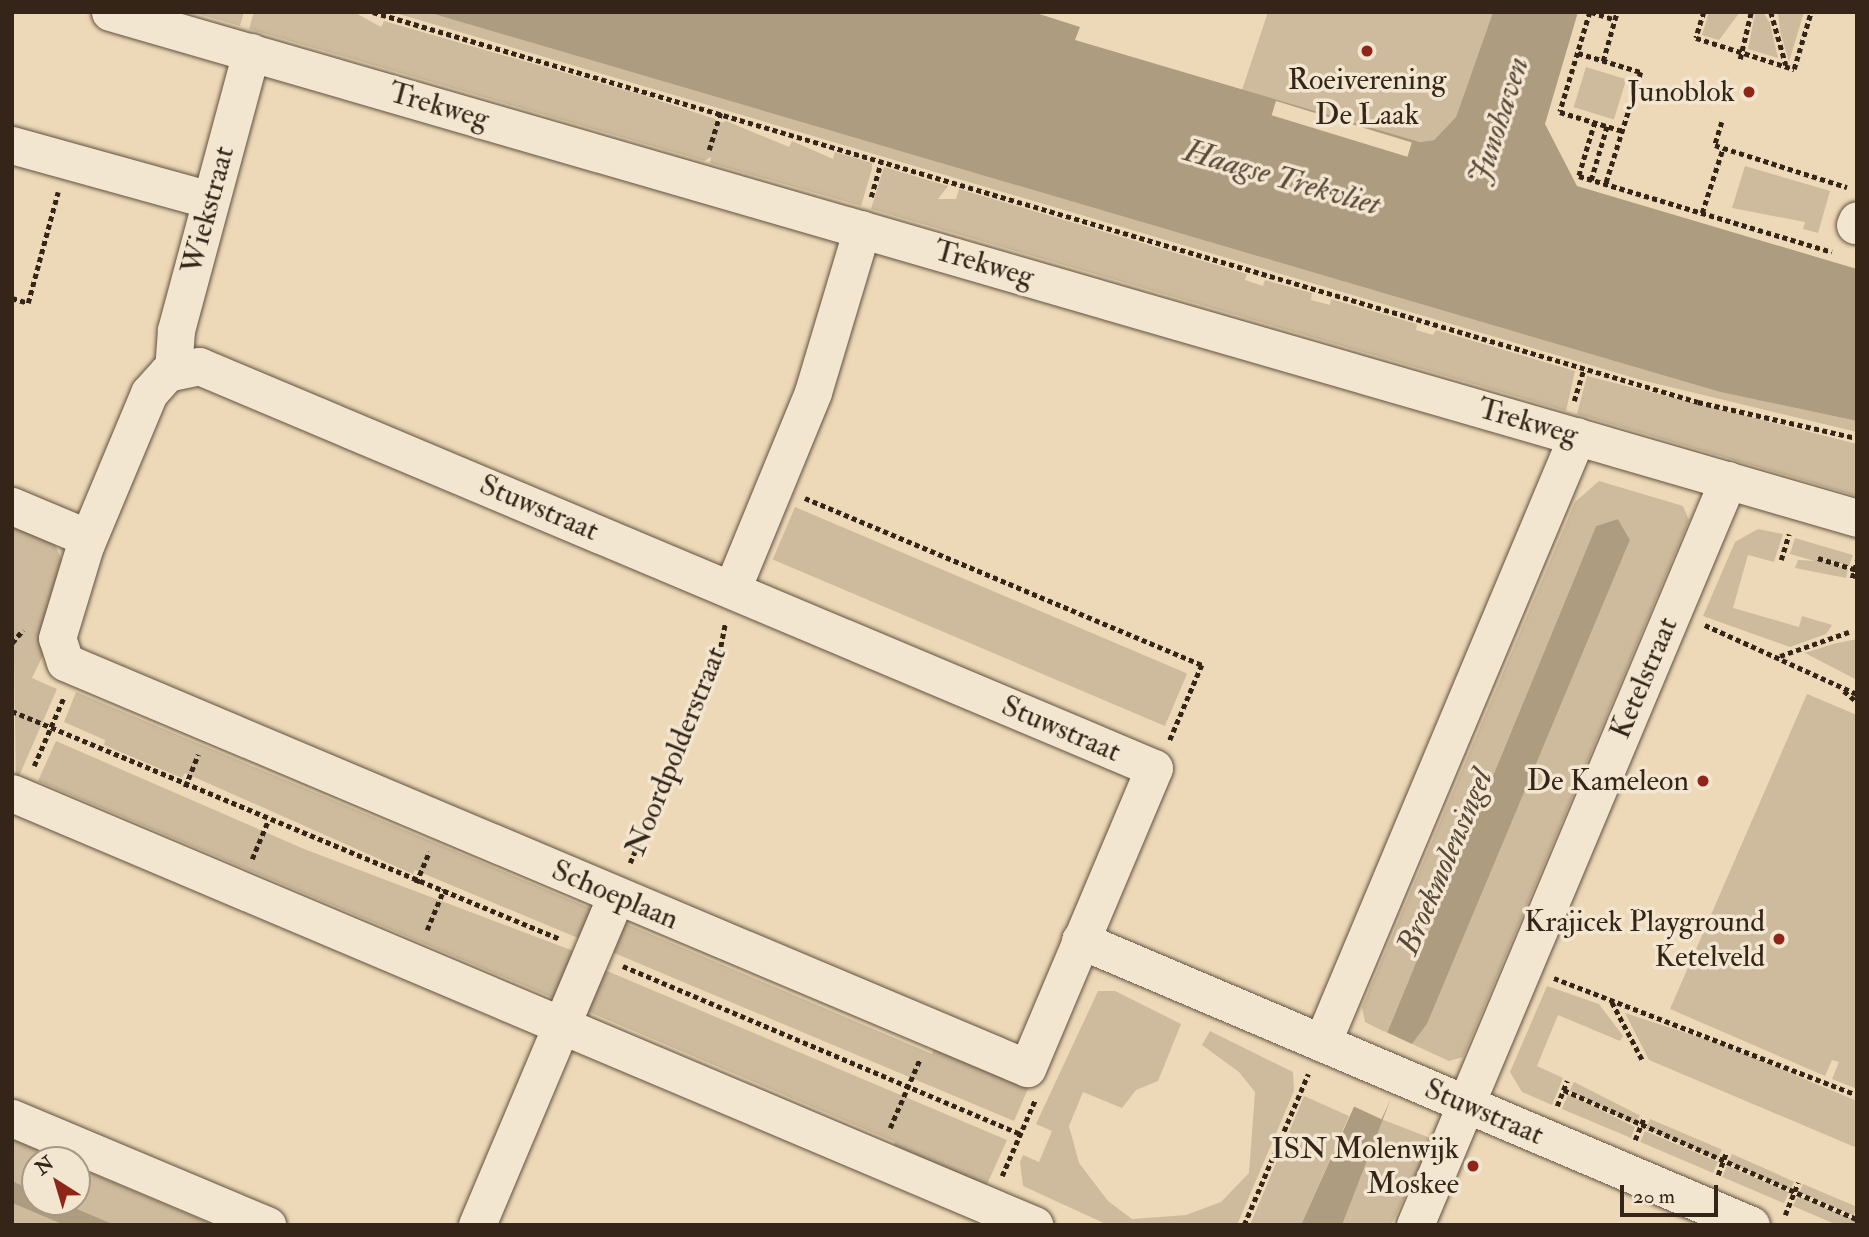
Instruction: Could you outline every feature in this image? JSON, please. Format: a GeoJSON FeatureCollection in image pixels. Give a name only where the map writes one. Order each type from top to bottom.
{"type":"FeatureCollection","features":[{"type":"Feature","properties":{"kind":"street","name":"Trekweg"},"geometry":{"type":"LineString","coordinates":[[110,12],[1857,518]]}},
{"type":"Feature","properties":{"kind":"street","name":"Wiekstraat"},"geometry":{"type":"LineString","coordinates":[[173,370],[176,330],[251,52]]}},
{"type":"Feature","properties":{"kind":"street"},"geometry":{"type":"LineString","coordinates":[[12,145],[210,200]]}},
{"type":"Feature","properties":{"kind":"street"},"geometry":{"type":"LineString","coordinates":[[732,590],[818,379],[862,229]]}},
{"type":"Feature","properties":{"kind":"street","name":"Stuwstraat"},"geometry":{"type":"LineString","coordinates":[[173,370],[203,367],[1154,768],[1080,940],[1751,1225]]}},
{"type":"Feature","properties":{"kind":"street"},"geometry":{"type":"LineString","coordinates":[[77,668],[57,646],[88,538],[149,393],[173,370]]}},
{"type":"Feature","properties":{"kind":"street"},"geometry":{"type":"LineString","coordinates":[[1321,1043],[1577,436]]}},
{"type":"Feature","properties":{"kind":"street","name":"Ketelstraat"},"geometry":{"type":"LineString","coordinates":[[1415,1225],[1728,480]]}},
{"type":"Feature","properties":{"kind":"street"},"geometry":{"type":"LineString","coordinates":[[12,506],[88,538]]}},
{"type":"Feature","properties":{"kind":"street","name":"Schoeplaan"},"geometry":{"type":"LineString","coordinates":[[77,668],[1027,1068]]}},
{"type":"Feature","properties":{"kind":"street"},"geometry":{"type":"LineString","coordinates":[[17,794],[1034,1225]]}},
{"type":"Feature","properties":{"kind":"street"},"geometry":{"type":"LineString","coordinates":[[477,1225],[616,896]]}},
{"type":"Feature","properties":{"kind":"street"},"geometry":{"type":"LineString","coordinates":[[1027,1068],[1080,940]]}},
{"type":"Feature","properties":{"kind":"street"},"geometry":{"type":"LineString","coordinates":[[12,1118],[267,1225]]}},
{"type":"Feature","properties":{"kind":"path"},"geometry":{"type":"LineString","coordinates":[[373,12],[1698,402],[1857,438]]}},
{"type":"Feature","properties":{"kind":"path"},"geometry":{"type":"LineString","coordinates":[[1615,20],[1590,12],[1560,112],[1623,131]]}},
{"type":"Feature","properties":{"kind":"path"},"geometry":{"type":"LineString","coordinates":[[1603,61],[1617,12]]}},
{"type":"Feature","properties":{"kind":"path"},"geometry":{"type":"LineString","coordinates":[[1704,12],[1696,38],[1794,68],[1811,12]]}},
{"type":"Feature","properties":{"kind":"path"},"geometry":{"type":"LineString","coordinates":[[1740,59],[1751,12]]}},
{"type":"Feature","properties":{"kind":"path"},"geometry":{"type":"LineString","coordinates":[[1771,12],[1787,66]]}},
{"type":"Feature","properties":{"kind":"path"},"geometry":{"type":"LineString","coordinates":[[1578,53],[1641,72],[1606,184]]}},
{"type":"Feature","properties":{"kind":"path"},"geometry":{"type":"LineString","coordinates":[[1595,122],[1579,176],[1702,213],[1853,234]]}},
{"type":"Feature","properties":{"kind":"path"},"geometry":{"type":"LineString","coordinates":[[1721,122],[1715,145],[1857,189]]}},
{"type":"Feature","properties":{"kind":"path"},"geometry":{"type":"LineString","coordinates":[[1591,180],[1607,126]]}},
{"type":"Feature","properties":{"kind":"path"},"geometry":{"type":"LineString","coordinates":[[1702,213],[1723,148]]}},
{"type":"Feature","properties":{"kind":"path"},"geometry":{"type":"LineString","coordinates":[[12,298],[28,303],[64,160]]}},
{"type":"Feature","properties":{"kind":"path","name":"Stuwstraat"},"geometry":{"type":"LineString","coordinates":[[775,485],[1202,665],[1154,768]]}},
{"type":"Feature","properties":{"kind":"path"},"geometry":{"type":"LineString","coordinates":[[1818,558],[1856,569]]}},
{"type":"Feature","properties":{"kind":"path"},"geometry":{"type":"LineString","coordinates":[[1852,578],[1857,561]]}},
{"type":"Feature","properties":{"kind":"path","name":"Noordpolderstraat"},"geometry":{"type":"LineString","coordinates":[[616,896],[719,655],[732,590]]}},
{"type":"Feature","properties":{"kind":"path"},"geometry":{"type":"LineString","coordinates":[[1672,611],[1779,656],[1857,694]]}},
{"type":"Feature","properties":{"kind":"path"},"geometry":{"type":"LineString","coordinates":[[1779,656],[1849,632]]}},
{"type":"Feature","properties":{"kind":"path"},"geometry":{"type":"LineString","coordinates":[[17,794],[77,668]]}},
{"type":"Feature","properties":{"kind":"path"},"geometry":{"type":"LineString","coordinates":[[1840,688],[1857,702]]}},
{"type":"Feature","properties":{"kind":"path","name":"Schoeplaan"},"geometry":{"type":"LineString","coordinates":[[12,711],[416,883],[444,889],[1020,1134]]}},
{"type":"Feature","properties":{"kind":"path"},"geometry":{"type":"LineString","coordinates":[[414,962],[444,889]]}},
{"type":"Feature","properties":{"kind":"path"},"geometry":{"type":"LineString","coordinates":[[1524,965],[1612,1001],[1720,1038],[1857,1095]]}},
{"type":"Feature","properties":{"kind":"path"},"geometry":{"type":"LineString","coordinates":[[1612,1001],[1643,1061]]}},
{"type":"Feature","properties":{"kind":"path"},"geometry":{"type":"LineString","coordinates":[[878,1157],[932,1029]]}},
{"type":"Feature","properties":{"kind":"path"},"geometry":{"type":"LineString","coordinates":[[1244,1225],[1321,1043]]}},
{"type":"Feature","properties":{"kind":"path"},"geometry":{"type":"LineString","coordinates":[[989,1205],[1041,1086],[1027,1068]]}},
{"type":"Feature","properties":{"kind":"path"},"geometry":{"type":"LineString","coordinates":[[1563,1090],[1857,1219]]}},
{"type":"Feature","properties":{"kind":"path"},"geometry":{"type":"LineString","coordinates":[[1780,1225],[1798,1183]]}},
{"type":"Feature","properties":{"kind":"shaded area"},"geometry":{"type":"Polygon","coordinates":[[[191,12],[244,12],[240,26],[191,12]]]}},
{"type":"Feature","properties":{"kind":"shaded area"},"geometry":{"type":"Polygon","coordinates":[[[254,12],[354,12],[381,27],[384,21],[642,95],[715,119],[714,126],[726,121],[789,147],[792,141],[833,159],[835,152],[872,163],[872,169],[861,206],[710,163],[711,157],[704,161],[249,29],[254,12]]]}},
{"type":"Feature","properties":{"kind":"shaded area"},"geometry":{"type":"Polygon","coordinates":[[[392,12],[427,12],[1720,392],[1857,421],[1857,432],[1641,380],[392,12]]]}},
{"type":"Feature","properties":{"kind":"shaded area","name":"Roeiverening De Laak"},"geometry":{"type":"Polygon","coordinates":[[[1268,12],[1493,12],[1456,117],[1434,140],[1420,142],[1242,90],[1268,12]]]}},
{"type":"Feature","properties":{"kind":"shaded area"},"geometry":{"type":"Polygon","coordinates":[[[1709,12],[1740,12],[1719,40],[1702,35],[1709,12]]]}},
{"type":"Feature","properties":{"kind":"shaded area"},"geometry":{"type":"Polygon","coordinates":[[[1763,12],[1770,23],[1778,58],[1748,49],[1755,14],[1763,12]]]}},
{"type":"Feature","properties":{"kind":"shaded area"},"geometry":{"type":"Polygon","coordinates":[[[1778,12],[1804,12],[1789,62],[1780,31],[1778,12]]]}},
{"type":"Feature","properties":{"kind":"shaded area"},"geometry":{"type":"Polygon","coordinates":[[[1586,67],[1626,79],[1614,119],[1574,107],[1586,67]]]}},
{"type":"Feature","properties":{"kind":"shaded area"},"geometry":{"type":"Polygon","coordinates":[[[1745,166],[1830,191],[1818,233],[1803,229],[1805,222],[1732,208],[1745,166]]]}},
{"type":"Feature","properties":{"kind":"shaded area"},"geometry":{"type":"Polygon","coordinates":[[[884,167],[948,186],[938,199],[956,199],[959,189],[1247,274],[1245,280],[1263,286],[1265,280],[1312,293],[1311,300],[1330,305],[1331,299],[1417,324],[1416,330],[1433,335],[1436,330],[1575,371],[1566,411],[871,209],[884,167]]]}},
{"type":"Feature","properties":{"kind":"shaded area"},"geometry":{"type":"Polygon","coordinates":[[[1587,376],[1857,444],[1857,496],[1577,414],[1587,376]]]}},
{"type":"Feature","properties":{"kind":"shaded area"},"geometry":{"type":"Polygon","coordinates":[[[1599,481],[1683,506],[1689,520],[1463,1057],[1449,1061],[1412,1044],[1427,1024],[1630,540],[1618,519],[1596,526],[1387,1033],[1365,1022],[1362,1007],[1575,502],[1599,481]]]}},
{"type":"Feature","properties":{"kind":"shaded area"},"geometry":{"type":"Polygon","coordinates":[[[795,507],[1187,673],[1165,726],[773,559],[795,507]]]}},
{"type":"Feature","properties":{"kind":"shaded area"},"geometry":{"type":"Polygon","coordinates":[[[12,522],[54,543],[62,560],[45,651],[32,678],[57,689],[16,783],[12,522]]]}},
{"type":"Feature","properties":{"kind":"shaded area"},"geometry":{"type":"Polygon","coordinates":[[[1758,529],[1783,534],[1774,562],[1748,555],[1733,608],[1799,627],[1802,616],[1832,625],[1826,634],[1790,647],[1703,616],[1735,542],[1758,529]]]}},
{"type":"Feature","properties":{"kind":"shaded area"},"geometry":{"type":"Polygon","coordinates":[[[1795,538],[1853,555],[1849,566],[1817,557],[1848,569],[1846,578],[1795,568],[1798,560],[1815,561],[1790,554],[1795,538]]]}},
{"type":"Feature","properties":{"kind":"shaded area"},"geometry":{"type":"Polygon","coordinates":[[[1857,639],[1857,680],[1805,653],[1833,644],[1857,639]]]}},
{"type":"Feature","properties":{"kind":"shaded area"},"geometry":{"type":"Polygon","coordinates":[[[76,692],[602,913],[590,943],[415,870],[413,874],[185,773],[182,778],[104,745],[105,740],[64,722],[76,692]]]}},
{"type":"Feature","properties":{"kind":"shaded area","name":"Krajicek Playground Ketelveld"},"geometry":{"type":"Polygon","coordinates":[[[1807,694],[1857,715],[1857,1089],[1832,1079],[1839,1062],[1832,1060],[1825,1076],[1670,1009],[1807,694]]]}},
{"type":"Feature","properties":{"kind":"shaded area"},"geometry":{"type":"Polygon","coordinates":[[[56,741],[304,849],[584,955],[563,1002],[38,781],[56,741]]]}},
{"type":"Feature","properties":{"kind":"shaded area"},"geometry":{"type":"Polygon","coordinates":[[[620,921],[932,1054],[936,1044],[1030,1084],[1014,1121],[607,950],[620,921]]]}},
{"type":"Feature","properties":{"kind":"shaded area"},"geometry":{"type":"Polygon","coordinates":[[[600,968],[1007,1140],[983,1193],[891,1154],[895,1142],[582,1009],[600,968]]]}},
{"type":"Feature","properties":{"kind":"shaded area"},"geometry":{"type":"Polygon","coordinates":[[[1547,986],[1599,1004],[1623,1036],[1620,1041],[1558,1015],[1537,1066],[1563,1078],[1552,1105],[1522,1092],[1510,1072],[1547,986]]]}},
{"type":"Feature","properties":{"kind":"shaded area"},"geometry":{"type":"Polygon","coordinates":[[[1098,991],[1115,991],[1181,1024],[1158,1081],[1136,1090],[1122,1108],[1083,1092],[1069,1126],[1079,1163],[1108,1201],[1132,1219],[1186,1215],[1221,1202],[1249,1173],[1255,1092],[1239,1072],[1202,1045],[1210,1031],[1293,1072],[1294,1091],[1237,1225],[1108,1225],[1023,1186],[1020,1162],[1023,1155],[1039,1162],[1052,1131],[1036,1124],[1098,991]]]}},
{"type":"Feature","properties":{"kind":"shaded area"},"geometry":{"type":"Polygon","coordinates":[[[1625,1013],[1723,1045],[1857,1101],[1857,1148],[1649,1060],[1625,1013]]]}},
{"type":"Feature","properties":{"kind":"shaded area"},"geometry":{"type":"Polygon","coordinates":[[[1574,1082],[1640,1116],[1635,1125],[1569,1091],[1574,1082]]]}},
{"type":"Feature","properties":{"kind":"shaded area"},"geometry":{"type":"Polygon","coordinates":[[[1568,1094],[1635,1127],[1631,1138],[1562,1109],[1568,1094]]]}},
{"type":"Feature","properties":{"kind":"shaded area"},"geometry":{"type":"Polygon","coordinates":[[[1304,1096],[1349,1116],[1301,1225],[1250,1225],[1304,1096]]]}},
{"type":"Feature","properties":{"kind":"shaded area"},"geometry":{"type":"Polygon","coordinates":[[[1381,1119],[1433,1139],[1391,1225],[1342,1225],[1381,1119]]]}},
{"type":"Feature","properties":{"kind":"shaded area"},"geometry":{"type":"Polygon","coordinates":[[[1650,1119],[1722,1149],[1718,1159],[1646,1128],[1650,1119]]]}},
{"type":"Feature","properties":{"kind":"shaded area"},"geometry":{"type":"Polygon","coordinates":[[[1645,1131],[1718,1162],[1713,1173],[1640,1142],[1645,1131]]]}},
{"type":"Feature","properties":{"kind":"shaded area"},"geometry":{"type":"Polygon","coordinates":[[[12,1139],[28,1146],[21,1146],[21,1185],[12,1181],[12,1139]]]}},
{"type":"Feature","properties":{"kind":"shaded area"},"geometry":{"type":"Polygon","coordinates":[[[1732,1154],[1794,1182],[1790,1190],[1728,1162],[1732,1154]]]}},
{"type":"Feature","properties":{"kind":"shaded area"},"geometry":{"type":"Polygon","coordinates":[[[1727,1166],[1789,1192],[1784,1203],[1722,1177],[1727,1166]]]}},
{"type":"Feature","properties":{"kind":"shaded area"},"geometry":{"type":"Polygon","coordinates":[[[91,1173],[214,1225],[115,1225],[91,1215],[91,1173]]]}},
{"type":"Feature","properties":{"kind":"shaded area"},"geometry":{"type":"Polygon","coordinates":[[[1803,1184],[1857,1207],[1854,1215],[1799,1192],[1803,1184]]]}},
{"type":"Feature","properties":{"kind":"shaded area"},"geometry":{"type":"Polygon","coordinates":[[[1798,1196],[1857,1221],[1857,1225],[1837,1225],[1793,1206],[1798,1196]]]}},
{"type":"Feature","properties":{"kind":"shaded area"},"geometry":{"type":"Polygon","coordinates":[[[12,1203],[21,1207],[21,1216],[43,1216],[64,1225],[12,1225],[12,1203]]]}},
{"type":"Feature","properties":{"kind":"water"},"geometry":{"type":"Polygon","coordinates":[[[427,12],[1033,12],[1080,27],[1075,40],[1420,142],[1434,140],[1456,117],[1493,12],[1578,12],[1545,124],[1577,186],[1857,269],[1857,421],[1720,392],[427,12]]]}},
{"type":"Feature","properties":{"kind":"water"},"geometry":{"type":"Polygon","coordinates":[[[1618,519],[1630,540],[1427,1024],[1412,1044],[1342,1225],[1301,1225],[1387,1033],[1596,526],[1618,519]]]}},
{"type":"Feature","properties":{"kind":"water"},"geometry":{"type":"Polygon","coordinates":[[[12,1181],[21,1185],[21,1207],[12,1203],[12,1181]]]}},
{"type":"Feature","properties":{"kind":"water"},"geometry":{"type":"Polygon","coordinates":[[[91,1215],[115,1225],[64,1225],[43,1216],[91,1215]]]}},
{"type":"Feature","properties":{"kind":"pier"},"geometry":{"type":"Polygon","coordinates":[[[1276,101],[1412,143],[1407,157],[1272,115],[1276,101]]]}},
{"type":"Feature","properties":{"kind":"pier"},"geometry":{"type":"Polygon","coordinates":[[[1384,1031],[1416,1046],[1381,1119],[1350,1104],[1384,1031]]]}},
{"type":"Feature","properties":{"kind":"place","name":"Roeiverening De Laak"},"geometry":{"type":"Point","coordinates":[1367,51]}},
{"type":"Feature","properties":{"kind":"place","name":"Junoblok"},"geometry":{"type":"Point","coordinates":[1749,92]}},
{"type":"Feature","properties":{"kind":"place","name":"De Kameleon"},"geometry":{"type":"Point","coordinates":[1703,781]}},
{"type":"Feature","properties":{"kind":"place","name":"Krajicek Playground Ketelveld"},"geometry":{"type":"Point","coordinates":[1779,939]}},
{"type":"Feature","properties":{"kind":"place","name":"ISN Molenwijk Moskee"},"geometry":{"type":"Point","coordinates":[1473,1166]}},
{"type":"Feature","properties":{"kind":"water label","name":"Junohaven"},"geometry":{"type":"Point","coordinates":[1499,121]}},
{"type":"Feature","properties":{"kind":"water label","name":"Haagse Trekvliet"},"geometry":{"type":"Point","coordinates":[1282,178]}},
{"type":"Feature","properties":{"kind":"water label","name":"Broekmolensingel"},"geometry":{"type":"Point","coordinates":[1445,862]}}]}
